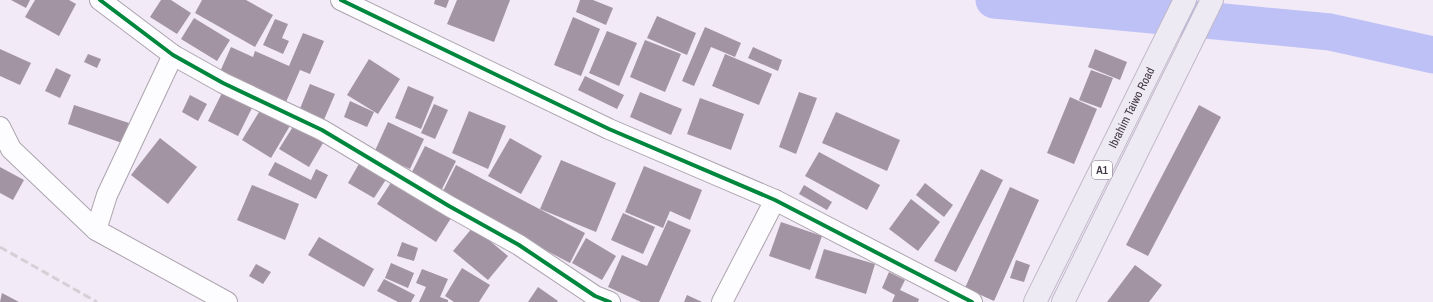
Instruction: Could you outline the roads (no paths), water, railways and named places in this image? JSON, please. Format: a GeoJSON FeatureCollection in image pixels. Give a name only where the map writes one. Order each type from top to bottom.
{"type":"FeatureCollection","features":[{"type":"Feature","properties":{"kind":"highway","name":"Ibrahim Taiwo Road"},"geometry":{"type":"LineString","coordinates":[[1036,302],[1185,0]]}},
{"type":"Feature","properties":{"kind":"highway","name":"Ibrahim Taiwo Road"},"geometry":{"type":"LineString","coordinates":[[1063,302],[1212,0]]}},
{"type":"Feature","properties":{"kind":"street"},"geometry":{"type":"LineString","coordinates":[[100,0],[172,55],[223,83],[322,130],[448,206],[519,245],[595,296],[610,302]]}},
{"type":"Feature","properties":{"kind":"street"},"geometry":{"type":"LineString","coordinates":[[341,0],[609,129],[774,200],[972,302]]}},
{"type":"Feature","properties":{"kind":"street"},"geometry":{"type":"LineString","coordinates":[[96,230],[107,195],[172,55]]}},
{"type":"Feature","properties":{"kind":"street"},"geometry":{"type":"LineString","coordinates":[[0,127],[11,149],[96,230],[227,302]]}},
{"type":"Feature","properties":{"kind":"street"},"geometry":{"type":"LineString","coordinates":[[722,302],[774,200]]}},
{"type":"Feature","properties":{"kind":"waterway"},"geometry":{"type":"LineString","coordinates":[[994,0],[1330,32],[1433,55]]}},
{"type":"Feature","properties":{"kind":"railway"},"geometry":{"type":"LineString","coordinates":[[0,247],[97,302]]}}]}
